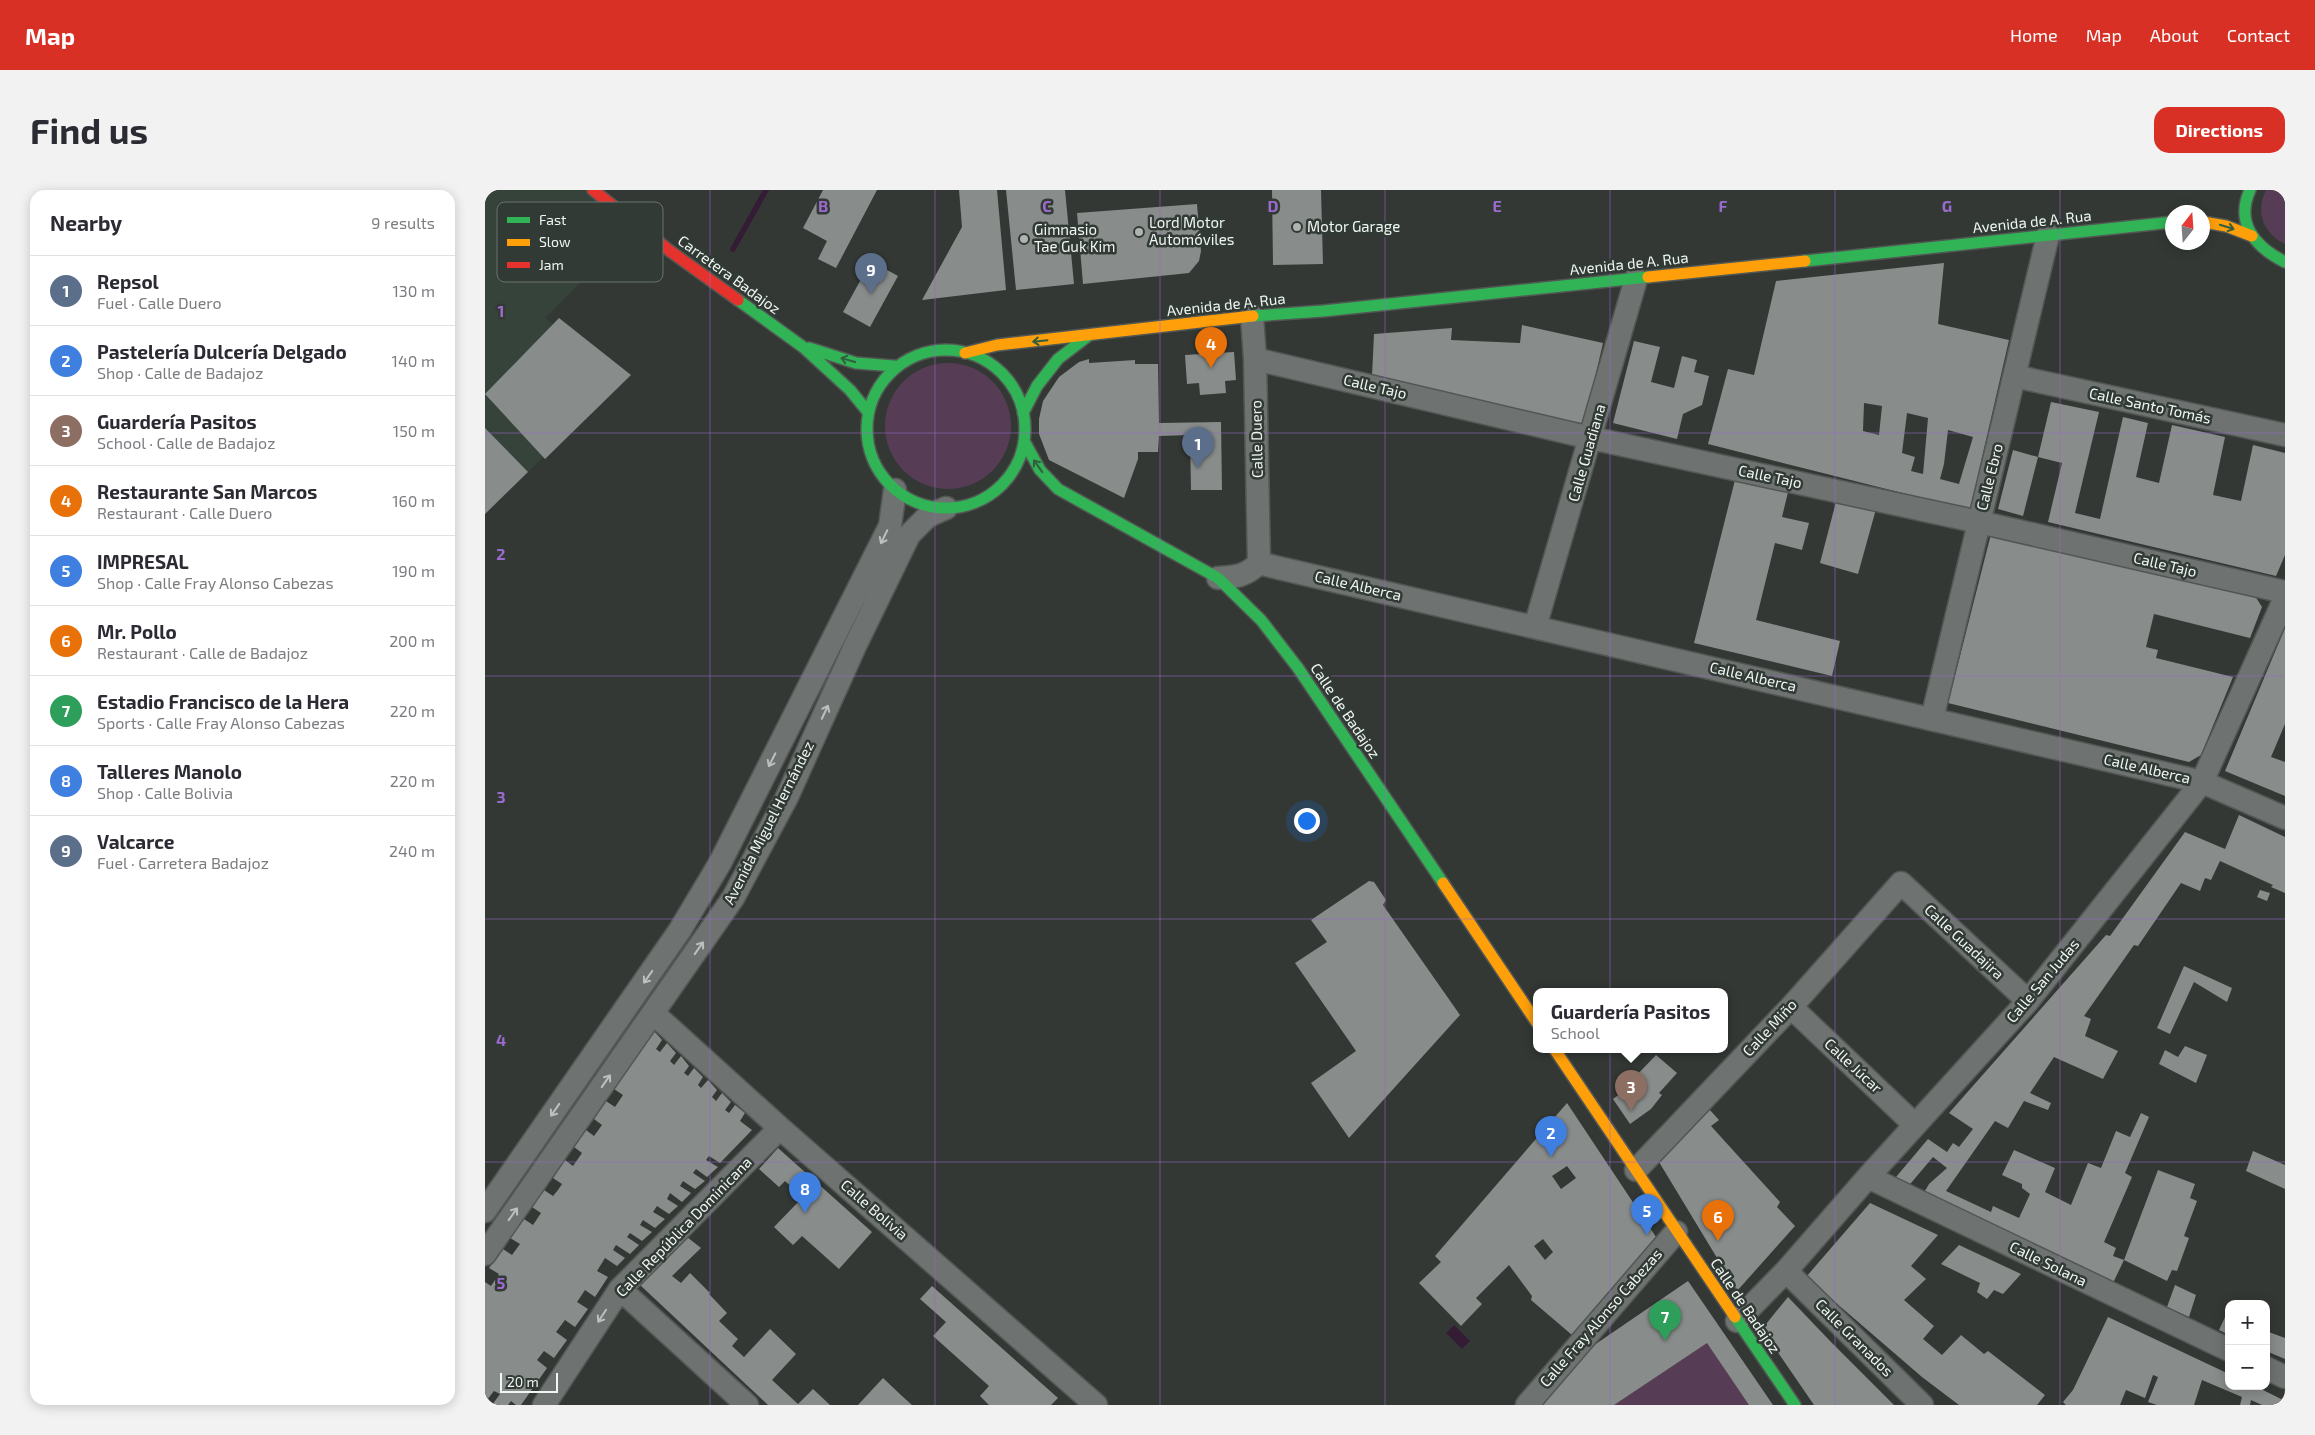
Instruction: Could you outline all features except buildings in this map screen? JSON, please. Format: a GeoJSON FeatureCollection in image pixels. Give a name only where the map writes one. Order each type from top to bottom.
{"type":"FeatureCollection","features":[{"type":"Feature","properties":{"kind":"street","name":"Carretera Badajoz"},"geometry":{"type":"LineString","coordinates":[[593,190],[608,202]]}},
{"type":"Feature","properties":{"kind":"street"},"geometry":{"type":"LineString","coordinates":[[2231,206],[2248,193]]}},
{"type":"Feature","properties":{"kind":"street"},"geometry":{"type":"LineString","coordinates":[[2248,193],[2245,216],[2251,236],[2265,252],[2285,262]]}},
{"type":"Feature","properties":{"kind":"street"},"geometry":{"type":"LineString","coordinates":[[2210,215],[2215,214]]}},
{"type":"Feature","properties":{"kind":"street","name":"Avenida de A. Rua"},"geometry":{"type":"LineString","coordinates":[[965,352],[997,345],[1251,316],[1323,311],[2165,223]]}},
{"type":"Feature","properties":{"kind":"street"},"geometry":{"type":"LineString","coordinates":[[2210,223],[2226,226],[2251,236]]}},
{"type":"Feature","properties":{"kind":"street","name":"Calle Ebro"},"geometry":{"type":"LineString","coordinates":[[1932,719],[2048,235]]}},
{"type":"Feature","properties":{"kind":"street","name":"Carretera Badajoz"},"geometry":{"type":"LineString","coordinates":[[663,245],[803,346],[856,396],[868,412]]}},
{"type":"Feature","properties":{"kind":"street","name":"Calle Guadiana"},"geometry":{"type":"LineString","coordinates":[[1535,627],[1636,279]]}},
{"type":"Feature","properties":{"kind":"street","name":"Calle Duero"},"geometry":{"type":"LineString","coordinates":[[1251,316],[1255,359],[1259,563]]}},
{"type":"Feature","properties":{"kind":"street"},"geometry":{"type":"LineString","coordinates":[[1023,413],[1037,386],[1058,359],[1088,336]]}},
{"type":"Feature","properties":{"kind":"street","name":"Carretera Badajoz"},"geometry":{"type":"LineString","coordinates":[[803,346],[856,362],[894,366]]}},
{"type":"Feature","properties":{"kind":"street"},"geometry":{"type":"LineString","coordinates":[[941,350],[965,352],[993,365],[1012,385],[1023,413],[1024,441],[1018,463],[1002,485],[980,501],[956,508],[911,503],[887,483],[873,462],[867,438],[868,412],[877,389],[894,366],[914,356],[941,350]]}},
{"type":"Feature","properties":{"kind":"street","name":"Calle Tajo"},"geometry":{"type":"LineString","coordinates":[[1255,359],[1591,438],[1979,522],[2285,592]]}},
{"type":"Feature","properties":{"kind":"street","name":"Calle Santo Tomás"},"geometry":{"type":"LineString","coordinates":[[2014,376],[2285,435]]}},
{"type":"Feature","properties":{"kind":"street","name":"Calle de Badajoz"},"geometry":{"type":"LineString","coordinates":[[1024,441],[1040,470],[1058,488],[1218,578],[1261,620],[1298,668],[1533,1017]]}},
{"type":"Feature","properties":{"kind":"street"},"geometry":{"type":"LineString","coordinates":[[1002,485],[1019,485]]}},
{"type":"Feature","properties":{"kind":"street","name":"Calle de Badajoz"},"geometry":{"type":"LineString","coordinates":[[1040,486],[1058,488]]}},
{"type":"Feature","properties":{"kind":"street","name":"Avenida Miguel Hernández"},"geometry":{"type":"LineString","coordinates":[[485,1211],[680,930],[720,863],[890,526],[895,490]]}},
{"type":"Feature","properties":{"kind":"street","name":"Avenida Miguel Hernández"},"geometry":{"type":"LineString","coordinates":[[485,1254],[733,898],[787,796],[859,637],[909,535],[927,516],[946,508]]}},
{"type":"Feature","properties":{"kind":"street"},"geometry":{"type":"LineString","coordinates":[[1218,578],[1239,577],[1250,572],[1259,563]]}},
{"type":"Feature","properties":{"kind":"street","name":"Calle Alberca"},"geometry":{"type":"LineString","coordinates":[[1259,563],[2203,782],[2285,818]]}},
{"type":"Feature","properties":{"kind":"street","name":"Calle San Judas"},"geometry":{"type":"LineString","coordinates":[[1737,1321],[1786,1271],[1868,1177],[2028,1001],[2203,782],[2285,598]]}},
{"type":"Feature","properties":{"kind":"street","name":"Calle Guadajira"},"geometry":{"type":"LineString","coordinates":[[1901,883],[2028,1001]]}},
{"type":"Feature","properties":{"kind":"street","name":"Calle Miño"},"geometry":{"type":"LineString","coordinates":[[1636,1170],[1791,1007],[1901,883]]}},
{"type":"Feature","properties":{"kind":"street","name":"Calle Júcar"},"geometry":{"type":"LineString","coordinates":[[1791,1007],[1915,1125]]}},
{"type":"Feature","properties":{"kind":"street","name":"Calle Bolivia"},"geometry":{"type":"LineString","coordinates":[[653,1014],[1082,1400]]}},
{"type":"Feature","properties":{"kind":"street","name":"Calle de Badajoz"},"geometry":{"type":"LineString","coordinates":[[1557,1053],[1676,1232],[1795,1405]]}},
{"type":"Feature","properties":{"kind":"street","name":"Calle República Dominicana"},"geometry":{"type":"LineString","coordinates":[[544,1405],[620,1289],[780,1128]]}},
{"type":"Feature","properties":{"kind":"street","name":"Calle Solana"},"geometry":{"type":"LineString","coordinates":[[1868,1177],[2225,1348]]}},
{"type":"Feature","properties":{"kind":"street","name":"Calle Fray Alonso Cabezas"},"geometry":{"type":"LineString","coordinates":[[1527,1405],[1676,1232]]}},
{"type":"Feature","properties":{"kind":"street","name":"Calle Granados"},"geometry":{"type":"LineString","coordinates":[[1786,1271],[1922,1405]]}},
{"type":"Feature","properties":{"kind":"street"},"geometry":{"type":"LineString","coordinates":[[620,1289],[747,1405]]}},
{"type":"Feature","properties":{"kind":"street"},"geometry":{"type":"LineString","coordinates":[[2270,1370],[2285,1377]]}},
{"type":"Feature","properties":{"kind":"shaded area"},"geometry":{"type":"Polygon","coordinates":[[[485,190],[592,190],[607,202],[497,202],[497,282],[581,282],[545,318],[623,381],[485,513],[485,190]]]}},
{"type":"Feature","properties":{"kind":"shaded area"},"geometry":{"type":"Polygon","coordinates":[[[2266,190],[2285,190],[2285,244],[2271,234],[2263,221],[2261,206],[2266,190]]]}},
{"type":"Feature","properties":{"kind":"shaded area"},"geometry":{"type":"Polygon","coordinates":[[[948,363],[972,367],[993,381],[1007,402],[1011,426],[1007,450],[993,471],[972,485],[948,489],[924,485],[903,471],[889,450],[885,426],[889,402],[903,381],[924,367],[948,363]]]}},
{"type":"Feature","properties":{"kind":"shaded area"},"geometry":{"type":"Polygon","coordinates":[[[1688,1281],[1773,1405],[1540,1405],[1587,1350],[1688,1281]]]}},
{"type":"Feature","properties":{"kind":"shaded area"},"geometry":{"type":"Polygon","coordinates":[[[1454,1325],[1470,1341],[1462,1349],[1446,1333],[1454,1325]]]}},
{"type":"Feature","properties":{"kind":"waterway"},"geometry":{"type":"LineString","coordinates":[[733,249],[766,190]]}},
{"type":"Feature","properties":{"kind":"traffic: fast"},"geometry":{"type":"LineString","coordinates":[[2250,190],[2245,213],[2251,233],[2265,249],[2285,262]]}},
{"type":"Feature","properties":{"kind":"traffic: fast"},"geometry":{"type":"LineString","coordinates":[[1805,261],[2165,223]]}},
{"type":"Feature","properties":{"kind":"traffic: fast"},"geometry":{"type":"LineString","coordinates":[[1253,316],[1323,311],[1648,277]]}},
{"type":"Feature","properties":{"kind":"traffic: fast"},"geometry":{"type":"LineString","coordinates":[[738,300],[803,347],[850,390],[868,412]]}},
{"type":"Feature","properties":{"kind":"traffic: fast"},"geometry":{"type":"LineString","coordinates":[[1023,413],[1037,386],[1058,359],[1088,336]]}},
{"type":"Feature","properties":{"kind":"traffic: fast"},"geometry":{"type":"LineString","coordinates":[[809,348],[856,363],[894,366]]}},
{"type":"Feature","properties":{"kind":"traffic: fast"},"geometry":{"type":"LineString","coordinates":[[954,350],[969,353],[983,359],[1002,373],[1012,385],[1022,406],[1025,429],[1022,452],[1012,473],[1002,485],[990,495],[969,505],[954,508],[938,508],[923,505],[902,495],[880,473],[868,444],[867,421],[870,406],[880,385],[902,363],[931,351],[954,350]]}},
{"type":"Feature","properties":{"kind":"traffic: fast"},"geometry":{"type":"LineString","coordinates":[[1024,441],[1040,470],[1058,489],[1218,578],[1261,620],[1298,668],[1443,883]]}},
{"type":"Feature","properties":{"kind":"traffic: fast"},"geometry":{"type":"LineString","coordinates":[[1735,1317],[1795,1405]]}},
{"type":"Feature","properties":{"kind":"traffic: slow"},"geometry":{"type":"LineString","coordinates":[[2210,223],[2226,226],[2252,236]]}},
{"type":"Feature","properties":{"kind":"traffic: slow"},"geometry":{"type":"LineString","coordinates":[[1648,277],[1805,261]]}},
{"type":"Feature","properties":{"kind":"traffic: slow"},"geometry":{"type":"LineString","coordinates":[[965,353],[997,345],[1253,316]]}},
{"type":"Feature","properties":{"kind":"traffic: slow"},"geometry":{"type":"LineString","coordinates":[[1443,883],[1533,1017]]}},
{"type":"Feature","properties":{"kind":"traffic: slow"},"geometry":{"type":"LineString","coordinates":[[1557,1053],[1735,1317]]}},
{"type":"Feature","properties":{"kind":"traffic: jam"},"geometry":{"type":"LineString","coordinates":[[593,190],[608,202]]}},
{"type":"Feature","properties":{"kind":"traffic: jam"},"geometry":{"type":"LineString","coordinates":[[663,245],[738,300]]}},
{"type":"Feature","properties":{"kind":"place","name":"Motor Garage"},"geometry":{"type":"Point","coordinates":[1297,227]}},
{"type":"Feature","properties":{"kind":"place","name":"Lord Motor Automóviles"},"geometry":{"type":"Point","coordinates":[1139,232]}},
{"type":"Feature","properties":{"kind":"place","name":"Gimnasio Tae Guk Kim"},"geometry":{"type":"Point","coordinates":[1024,239]}},
{"type":"Feature","properties":{"kind":"place","name":"Valcarce"},"geometry":{"type":"Point","coordinates":[871,294]}},
{"type":"Feature","properties":{"kind":"place","name":"Restaurante San Marcos"},"geometry":{"type":"Point","coordinates":[1211,368]}},
{"type":"Feature","properties":{"kind":"place","name":"Repsol"},"geometry":{"type":"Point","coordinates":[1198,468]}},
{"type":"Feature","properties":{"kind":"place","name":"Guardería Pasitos"},"geometry":{"type":"Point","coordinates":[1631,1111]}},
{"type":"Feature","properties":{"kind":"place","name":"Pastelería Dulcería Delgado"},"geometry":{"type":"Point","coordinates":[1551,1157]}},
{"type":"Feature","properties":{"kind":"place","name":"Talleres Manolo"},"geometry":{"type":"Point","coordinates":[805,1213]}},
{"type":"Feature","properties":{"kind":"place","name":"IMPRESAL"},"geometry":{"type":"Point","coordinates":[1647,1235]}},
{"type":"Feature","properties":{"kind":"place","name":"Mr. Pollo"},"geometry":{"type":"Point","coordinates":[1718,1241]}},
{"type":"Feature","properties":{"kind":"place","name":"Estadio Francisco de la Hera"},"geometry":{"type":"Point","coordinates":[1665,1341]}}]}
